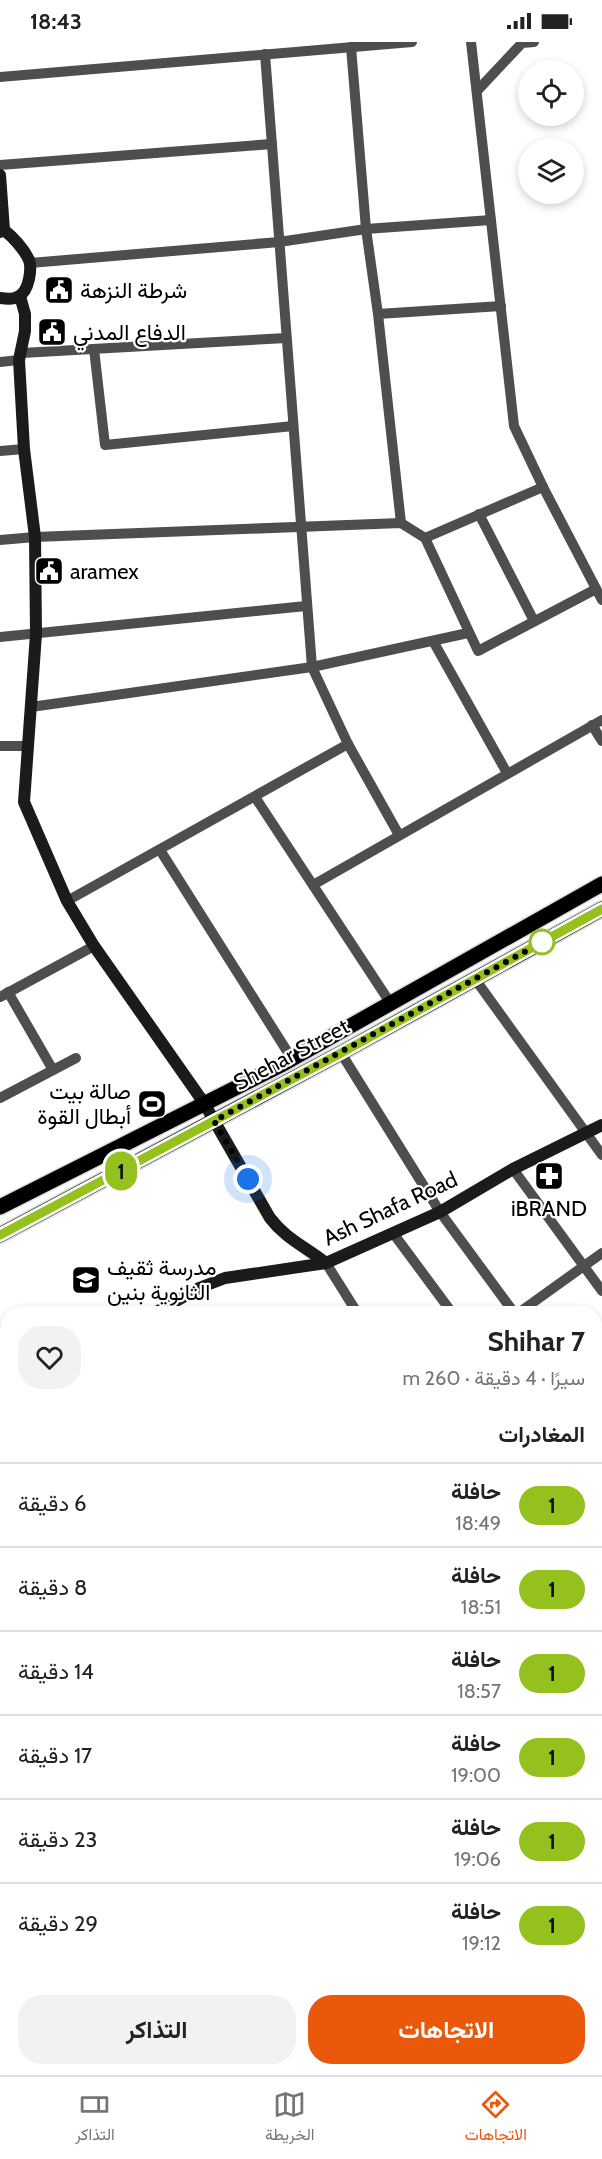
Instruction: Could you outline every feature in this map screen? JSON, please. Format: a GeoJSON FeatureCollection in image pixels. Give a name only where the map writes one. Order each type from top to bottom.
{"type":"FeatureCollection","features":[{"type":"Feature","properties":{"kind":"main road","name":"Shehar Street"},"geometry":{"type":"LineString","coordinates":[[0,1207],[292,1059],[602,884]]}},
{"type":"Feature","properties":{"kind":"main road","name":"Shehar Street"},"geometry":{"type":"LineString","coordinates":[[0,1235],[341,1053],[602,909]]}},
{"type":"Feature","properties":{"kind":"street"},"geometry":{"type":"LineString","coordinates":[[0,77],[412,42]]}},
{"type":"Feature","properties":{"kind":"street"},"geometry":{"type":"LineString","coordinates":[[471,42],[514,426],[602,600]]}},
{"type":"Feature","properties":{"kind":"street"},"geometry":{"type":"LineString","coordinates":[[477,91],[522,43],[534,42]]}},
{"type":"Feature","properties":{"kind":"street"},"geometry":{"type":"LineString","coordinates":[[351,47],[366,230],[378,314],[401,523]]}},
{"type":"Feature","properties":{"kind":"street"},"geometry":{"type":"LineString","coordinates":[[266,54],[312,667],[348,744],[399,835]]}},
{"type":"Feature","properties":{"kind":"street"},"geometry":{"type":"LineString","coordinates":[[0,165],[272,144]]}},
{"type":"Feature","properties":{"kind":"street"},"geometry":{"type":"LineString","coordinates":[[0,175],[2,231],[24,252],[30,262],[28,282],[20,296],[25,315],[25,331],[20,357],[24,448],[35,537],[36,634],[24,802],[67,901],[94,946],[204,1104],[270,1218],[281,1232],[326,1263],[353,1306]]}},
{"type":"Feature","properties":{"kind":"street"},"geometry":{"type":"LineString","coordinates":[[30,262],[279,242],[366,230],[491,220]]}},
{"type":"Feature","properties":{"kind":"street"},"geometry":{"type":"LineString","coordinates":[[0,298],[20,296]]}},
{"type":"Feature","properties":{"kind":"street"},"geometry":{"type":"LineString","coordinates":[[378,314],[501,306]]}},
{"type":"Feature","properties":{"kind":"street"},"geometry":{"type":"LineString","coordinates":[[0,362],[20,357],[94,349],[286,338]]}},
{"type":"Feature","properties":{"kind":"street"},"geometry":{"type":"LineString","coordinates":[[94,349],[105,445],[293,426]]}},
{"type":"Feature","properties":{"kind":"street"},"geometry":{"type":"LineString","coordinates":[[0,451],[24,448]]}},
{"type":"Feature","properties":{"kind":"street"},"geometry":{"type":"LineString","coordinates":[[425,538],[543,487]]}},
{"type":"Feature","properties":{"kind":"street"},"geometry":{"type":"LineString","coordinates":[[479,514],[534,621]]}},
{"type":"Feature","properties":{"kind":"street"},"geometry":{"type":"LineString","coordinates":[[0,540],[401,523],[425,538],[478,651],[596,589]]}},
{"type":"Feature","properties":{"kind":"street"},"geometry":{"type":"LineString","coordinates":[[0,637],[306,606]]}},
{"type":"Feature","properties":{"kind":"street"},"geometry":{"type":"LineString","coordinates":[[31,707],[312,667],[468,633]]}},
{"type":"Feature","properties":{"kind":"street"},"geometry":{"type":"LineString","coordinates":[[433,641],[507,773]]}},
{"type":"Feature","properties":{"kind":"street"},"geometry":{"type":"LineString","coordinates":[[313,885],[602,720]]}},
{"type":"Feature","properties":{"kind":"street"},"geometry":{"type":"LineString","coordinates":[[592,725],[602,741]]}},
{"type":"Feature","properties":{"kind":"street"},"geometry":{"type":"LineString","coordinates":[[67,901],[348,744]]}},
{"type":"Feature","properties":{"kind":"street"},"geometry":{"type":"LineString","coordinates":[[0,746],[28,746]]}},
{"type":"Feature","properties":{"kind":"street"},"geometry":{"type":"LineString","coordinates":[[255,796],[391,1004]]}},
{"type":"Feature","properties":{"kind":"street"},"geometry":{"type":"LineString","coordinates":[[160,850],[292,1059]]}},
{"type":"Feature","properties":{"kind":"street"},"geometry":{"type":"LineString","coordinates":[[53,1070],[3,993],[94,946]]}},
{"type":"Feature","properties":{"kind":"street"},"geometry":{"type":"LineString","coordinates":[[475,980],[602,1155]]}},
{"type":"Feature","properties":{"kind":"street"},"geometry":{"type":"LineString","coordinates":[[341,1053],[440,1212],[510,1306]]}},
{"type":"Feature","properties":{"kind":"street"},"geometry":{"type":"LineString","coordinates":[[0,1098],[76,1058]]}},
{"type":"Feature","properties":{"kind":"street","name":"Ash Shafa Road"},"geometry":{"type":"LineString","coordinates":[[167,1306],[199,1288],[225,1278],[326,1263],[440,1212],[513,1169],[602,1125]]}},
{"type":"Feature","properties":{"kind":"street"},"geometry":{"type":"LineString","coordinates":[[513,1169],[602,1292]]}},
{"type":"Feature","properties":{"kind":"street"},"geometry":{"type":"LineString","coordinates":[[393,1233],[447,1306]]}},
{"type":"Feature","properties":{"kind":"street"},"geometry":{"type":"LineString","coordinates":[[527,1306],[602,1253]]}},
{"type":"Feature","properties":{"kind":"bus line","name":"1"},"geometry":{"type":"LineString","coordinates":[[0,1235],[341,1053],[602,909]]}},
{"type":"Feature","properties":{"kind":"place","name":"شرطة النزهة"},"geometry":{"type":"Point","coordinates":[59,290]}},
{"type":"Feature","properties":{"kind":"place","name":"الدفاع المدني"},"geometry":{"type":"Point","coordinates":[52,332]}},
{"type":"Feature","properties":{"kind":"place","name":"aramex"},"geometry":{"type":"Point","coordinates":[49,571]}},
{"type":"Feature","properties":{"kind":"place","name":"صالة بيت أبطال القوة"},"geometry":{"type":"Point","coordinates":[152,1104]}},
{"type":"Feature","properties":{"kind":"place","name":"iBRAND"},"geometry":{"type":"Point","coordinates":[549,1176]}},
{"type":"Feature","properties":{"kind":"place","name":"مدرسة ثقيف الثانوية بنين"},"geometry":{"type":"Point","coordinates":[86,1280]}},
{"type":"Feature","properties":{"kind":"route"},"geometry":{"type":"LineString","coordinates":[[248,1179],[214,1121],[550,938],[542,942]]}}]}
